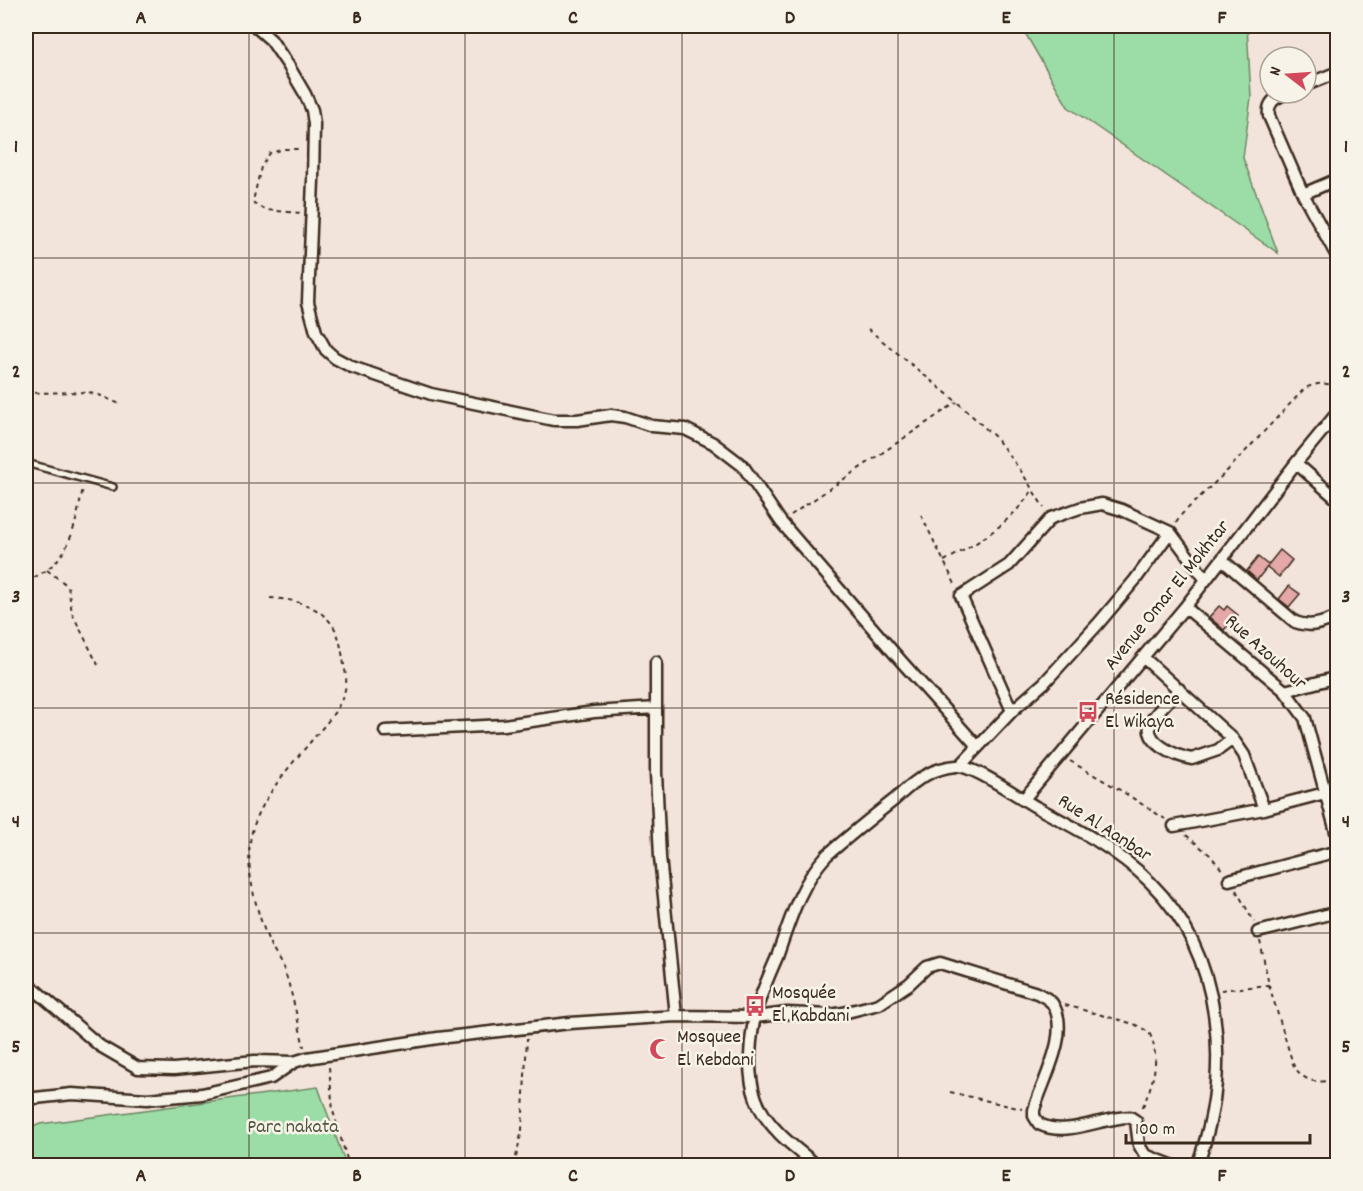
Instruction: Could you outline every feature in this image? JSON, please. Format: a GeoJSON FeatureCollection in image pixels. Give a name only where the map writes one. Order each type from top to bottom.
{"type":"FeatureCollection","features":[{"type":"Feature","properties":{"kind":"street"},"geometry":{"type":"LineString","coordinates":[[255,26],[271,40],[305,94],[312,110],[308,302],[319,340],[335,358],[352,367],[431,393],[554,420],[577,420],[611,415],[625,417],[652,426],[685,429],[713,443],[738,461],[781,522],[978,747]]}},
{"type":"Feature","properties":{"kind":"street"},"geometry":{"type":"LineString","coordinates":[[1318,80],[1338,72]]}},
{"type":"Feature","properties":{"kind":"street"},"geometry":{"type":"LineString","coordinates":[[1269,105],[1269,116],[1303,194],[1338,258]]}},
{"type":"Feature","properties":{"kind":"street"},"geometry":{"type":"LineString","coordinates":[[1303,194],[1338,179]]}},
{"type":"Feature","properties":{"kind":"street","name":"Avenue Omar El Mokhtar"},"geometry":{"type":"LineString","coordinates":[[1023,800],[1185,608],[1338,412]]}},
{"type":"Feature","properties":{"kind":"street"},"geometry":{"type":"LineString","coordinates":[[1296,463],[1338,500]]}},
{"type":"Feature","properties":{"kind":"street"},"geometry":{"type":"LineString","coordinates":[[1012,711],[961,596],[1009,565],[1050,518],[1072,510],[1102,504],[1122,510],[1170,532],[1206,580]]}},
{"type":"Feature","properties":{"kind":"street"},"geometry":{"type":"LineString","coordinates":[[818,1166],[780,1134],[756,1100],[751,1080],[751,1054],[757,1009],[797,902],[814,870],[827,855],[920,779],[945,768],[960,766],[1012,711],[1044,683],[1098,624],[1135,580],[1170,532]]}},
{"type":"Feature","properties":{"kind":"street"},"geometry":{"type":"LineString","coordinates":[[1222,560],[1295,622],[1317,625],[1338,617]]}},
{"type":"Feature","properties":{"kind":"street","name":"Rue Azouhour"},"geometry":{"type":"LineString","coordinates":[[1185,608],[1285,691],[1305,718],[1338,838]]}},
{"type":"Feature","properties":{"kind":"street"},"geometry":{"type":"LineString","coordinates":[[1144,658],[1233,739],[1244,755],[1264,809]]}},
{"type":"Feature","properties":{"kind":"street"},"geometry":{"type":"LineString","coordinates":[[656,662],[660,857],[676,1016]]}},
{"type":"Feature","properties":{"kind":"street"},"geometry":{"type":"LineString","coordinates":[[1285,691],[1338,677]]}},
{"type":"Feature","properties":{"kind":"street"},"geometry":{"type":"LineString","coordinates":[[1179,689],[1151,722],[1150,731],[1154,740],[1166,749],[1192,759],[1218,750],[1233,739]]}},
{"type":"Feature","properties":{"kind":"street"},"geometry":{"type":"LineString","coordinates":[[385,731],[504,725],[586,713],[656,708]]}},
{"type":"Feature","properties":{"kind":"street","name":"Rue Al Aanbar"},"geometry":{"type":"LineString","coordinates":[[960,766],[976,772],[1066,823],[1129,863],[1150,882],[1190,936],[1200,956],[1211,992],[1217,1048],[1216,1092],[1212,1115],[1197,1166]]}},
{"type":"Feature","properties":{"kind":"street"},"geometry":{"type":"LineString","coordinates":[[1174,826],[1264,809],[1325,793]]}},
{"type":"Feature","properties":{"kind":"street"},"geometry":{"type":"LineString","coordinates":[[1229,880],[1338,850]]}},
{"type":"Feature","properties":{"kind":"street"},"geometry":{"type":"LineString","coordinates":[[1258,932],[1338,912]]}},
{"type":"Feature","properties":{"kind":"street"},"geometry":{"type":"LineString","coordinates":[[26,1100],[72,1094],[147,1099],[202,1094],[271,1078],[294,1062],[307,1058],[527,1027],[676,1016],[756,1017],[787,1013],[830,1015],[879,1004],[904,988],[923,970],[935,963],[1030,991],[1050,1001],[1054,1006],[1058,1023],[1058,1042],[1034,1112],[1039,1124],[1060,1128],[1127,1117],[1136,1121],[1139,1145],[1145,1155],[1174,1166]]}},
{"type":"Feature","properties":{"kind":"street"},"geometry":{"type":"LineString","coordinates":[[26,982],[100,1046],[138,1068],[174,1069],[255,1061],[294,1062]]}},
{"type":"Feature","properties":{"kind":"lane"},"geometry":{"type":"LineString","coordinates":[[26,463],[113,487]]}},
{"type":"Feature","properties":{"kind":"path"},"geometry":{"type":"LineString","coordinates":[[311,214],[260,208],[253,201],[261,167],[270,153],[313,148]]}},
{"type":"Feature","properties":{"kind":"path"},"geometry":{"type":"LineString","coordinates":[[868,329],[957,402],[996,438],[1050,518]]}},
{"type":"Feature","properties":{"kind":"path"},"geometry":{"type":"LineString","coordinates":[[1170,532],[1182,514],[1226,472],[1305,388],[1315,383],[1329,383],[1338,387]]}},
{"type":"Feature","properties":{"kind":"path"},"geometry":{"type":"LineString","coordinates":[[26,393],[88,392],[122,405]]}},
{"type":"Feature","properties":{"kind":"path"},"geometry":{"type":"LineString","coordinates":[[781,522],[957,402]]}},
{"type":"Feature","properties":{"kind":"path"},"geometry":{"type":"LineString","coordinates":[[26,582],[47,570],[63,552],[70,539],[85,480]]}},
{"type":"Feature","properties":{"kind":"path"},"geometry":{"type":"LineString","coordinates":[[944,561],[992,534],[1021,507],[1033,490]]}},
{"type":"Feature","properties":{"kind":"path"},"geometry":{"type":"LineString","coordinates":[[921,515],[961,596]]}},
{"type":"Feature","properties":{"kind":"path"},"geometry":{"type":"LineString","coordinates":[[47,570],[68,586],[72,613],[98,665]]}},
{"type":"Feature","properties":{"kind":"path"},"geometry":{"type":"LineString","coordinates":[[270,598],[301,603],[327,618],[340,643],[346,674],[342,700],[320,732],[282,777],[261,809],[254,823],[250,840],[250,870],[259,911],[270,944],[284,969],[307,1058]]}},
{"type":"Feature","properties":{"kind":"path"},"geometry":{"type":"LineString","coordinates":[[1059,755],[1120,790],[1174,826],[1210,855],[1252,916],[1258,932],[1269,985],[1293,1064],[1306,1080],[1316,1082],[1338,1079]]}},
{"type":"Feature","properties":{"kind":"path"},"geometry":{"type":"LineString","coordinates":[[1211,992],[1250,985],[1269,985]]}},
{"type":"Feature","properties":{"kind":"path"},"geometry":{"type":"LineString","coordinates":[[1050,1001],[1134,1024],[1149,1032],[1153,1044],[1155,1073],[1136,1121]]}},
{"type":"Feature","properties":{"kind":"path"},"geometry":{"type":"LineString","coordinates":[[514,1166],[522,1130],[527,1027]]}},
{"type":"Feature","properties":{"kind":"path"},"geometry":{"type":"LineString","coordinates":[[329,1055],[333,1111],[349,1166]]}},
{"type":"Feature","properties":{"kind":"path"},"geometry":{"type":"LineString","coordinates":[[950,1092],[1034,1112]]}},
{"type":"Feature","properties":{"kind":"green space"},"geometry":{"type":"Polygon","coordinates":[[[1021,26],[1247,26],[1251,97],[1243,158],[1278,253],[1068,107],[1021,26]]]}},
{"type":"Feature","properties":{"kind":"green space","name":"Parc nakata"},"geometry":{"type":"Polygon","coordinates":[[[318,1087],[346,1165],[26,1165],[26,1130],[40,1124],[318,1087]]]}},
{"type":"Feature","properties":{"kind":"building"},"geometry":{"type":"Polygon","coordinates":[[[1280,550],[1292,560],[1279,577],[1267,567],[1257,580],[1247,571],[1258,557],[1268,565],[1280,550]]]}},
{"type":"Feature","properties":{"kind":"building"},"geometry":{"type":"Polygon","coordinates":[[[1289,586],[1300,594],[1289,607],[1279,599],[1289,586]]]}},
{"type":"Feature","properties":{"kind":"building"},"geometry":{"type":"Polygon","coordinates":[[[1219,606],[1224,610],[1227,606],[1238,615],[1224,630],[1209,617],[1219,606]]]}},
{"type":"Feature","properties":{"kind":"place","name":"Résidence El Wikaya"},"geometry":{"type":"Point","coordinates":[1088,712]}},
{"type":"Feature","properties":{"kind":"place","name":"Mosquée El Kabdani"},"geometry":{"type":"Point","coordinates":[755,1006]}},
{"type":"Feature","properties":{"kind":"place","name":"Mosquee El Kebdani"},"geometry":{"type":"Point","coordinates":[660,1049]}}]}
